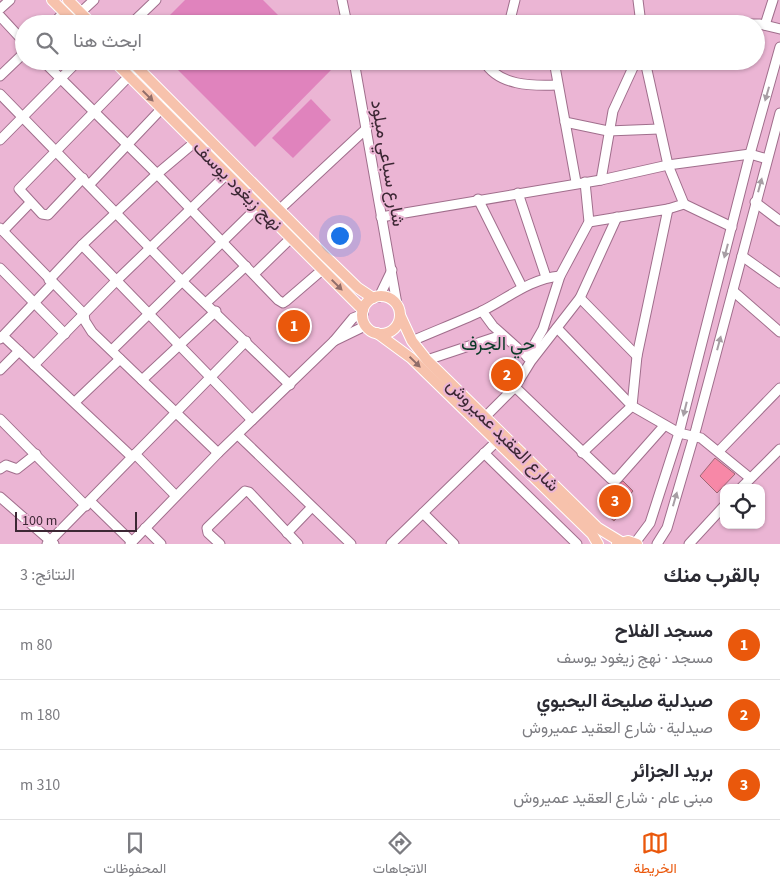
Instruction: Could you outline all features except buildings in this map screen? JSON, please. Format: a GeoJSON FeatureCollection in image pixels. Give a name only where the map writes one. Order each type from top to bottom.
{"type":"FeatureCollection","features":[{"type":"Feature","properties":{"kind":"main road"},"geometry":{"type":"LineString","coordinates":[[52,0],[67,15]]}},
{"type":"Feature","properties":{"kind":"main road"},"geometry":{"type":"LineString","coordinates":[[68,0],[80,13]]}},
{"type":"Feature","properties":{"kind":"main road","name":"نهج زيغود يوسف"},"geometry":{"type":"LineString","coordinates":[[123,70],[363,312]]}},
{"type":"Feature","properties":{"kind":"main road","name":"نهج زيغود يوسف"},"geometry":{"type":"LineString","coordinates":[[140,70],[358,288],[376,297]]}},
{"type":"Feature","properties":{"kind":"main road"},"geometry":{"type":"LineString","coordinates":[[376,297],[389,298],[397,304],[400,315],[392,329],[377,333],[365,326],[363,312],[376,297]]}},
{"type":"Feature","properties":{"kind":"main road","name":"شارع العقيد عميروش"},"geometry":{"type":"LineString","coordinates":[[400,315],[412,341],[427,360],[485,417],[500,438],[592,534],[598,544]]}},
{"type":"Feature","properties":{"kind":"main road","name":"شارع العقيد عميروش"},"geometry":{"type":"LineString","coordinates":[[377,333],[411,358],[598,528],[619,543]]}},
{"type":"Feature","properties":{"kind":"main road"},"geometry":{"type":"LineString","coordinates":[[619,543],[636,544]]}},
{"type":"Feature","properties":{"kind":"street"},"geometry":{"type":"LineString","coordinates":[[0,9],[10,0]]}},
{"type":"Feature","properties":{"kind":"street"},"geometry":{"type":"LineString","coordinates":[[80,13],[94,0]]}},
{"type":"Feature","properties":{"kind":"street"},"geometry":{"type":"LineString","coordinates":[[140,15],[156,0]]}},
{"type":"Feature","properties":{"kind":"street"},"geometry":{"type":"LineString","coordinates":[[342,0],[345,15]]}},
{"type":"Feature","properties":{"kind":"street"},"geometry":{"type":"LineString","coordinates":[[511,15],[515,0]]}},
{"type":"Feature","properties":{"kind":"street"},"geometry":{"type":"LineString","coordinates":[[638,0],[640,15]]}},
{"type":"Feature","properties":{"kind":"street"},"geometry":{"type":"LineString","coordinates":[[773,0],[765,25],[780,29]]}},
{"type":"Feature","properties":{"kind":"street"},"geometry":{"type":"LineString","coordinates":[[61,15],[64,12]]}},
{"type":"Feature","properties":{"kind":"street"},"geometry":{"type":"LineString","coordinates":[[0,16],[15,32]]}},
{"type":"Feature","properties":{"kind":"street"},"geometry":{"type":"LineString","coordinates":[[636,544],[650,523],[679,433],[750,154],[780,47]]}},
{"type":"Feature","properties":{"kind":"street"},"geometry":{"type":"LineString","coordinates":[[0,76],[15,62]]}},
{"type":"Feature","properties":{"kind":"street"},"geometry":{"type":"LineString","coordinates":[[52,70],[283,303],[322,270]]}},
{"type":"Feature","properties":{"kind":"street"},"geometry":{"type":"LineString","coordinates":[[0,140],[24,118],[70,70]]}},
{"type":"Feature","properties":{"kind":"street"},"geometry":{"type":"LineString","coordinates":[[132,70],[130,77],[20,186],[20,192],[42,214],[48,215],[127,145],[170,100]]}},
{"type":"Feature","properties":{"kind":"street","name":"شارع سباعي ميلود"},"geometry":{"type":"LineString","coordinates":[[356,70],[397,304]]}},
{"type":"Feature","properties":{"kind":"street"},"geometry":{"type":"LineString","coordinates":[[492,70],[496,75],[532,86],[557,85]]}},
{"type":"Feature","properties":{"kind":"street"},"geometry":{"type":"LineString","coordinates":[[485,417],[515,387],[543,329],[560,276],[589,222],[564,122],[555,70]]}},
{"type":"Feature","properties":{"kind":"street"},"geometry":{"type":"LineString","coordinates":[[601,180],[608,131],[613,112],[632,70]]}},
{"type":"Feature","properties":{"kind":"street"},"geometry":{"type":"LineString","coordinates":[[647,70],[668,165],[684,204],[732,228]]}},
{"type":"Feature","properties":{"kind":"street"},"geometry":{"type":"LineString","coordinates":[[0,94],[86,181],[115,214],[290,384]]}},
{"type":"Feature","properties":{"kind":"street"},"geometry":{"type":"LineString","coordinates":[[658,544],[667,528],[694,435],[780,113]]}},
{"type":"Feature","properties":{"kind":"street"},"geometry":{"type":"LineString","coordinates":[[564,122],[608,131],[659,129]]}},
{"type":"Feature","properties":{"kind":"street"},"geometry":{"type":"LineString","coordinates":[[279,210],[367,128]]}},
{"type":"Feature","properties":{"kind":"street"},"geometry":{"type":"LineString","coordinates":[[772,141],[780,147]]}},
{"type":"Feature","properties":{"kind":"street"},"geometry":{"type":"LineString","coordinates":[[176,496],[134,455],[2,335],[34,303],[82,245],[157,174],[195,142]]}},
{"type":"Feature","properties":{"kind":"street"},"geometry":{"type":"LineString","coordinates":[[381,217],[518,192],[601,180],[668,165],[750,154],[767,159]]}},
{"type":"Feature","properties":{"kind":"street"},"geometry":{"type":"LineString","coordinates":[[34,365],[116,281],[227,174]]}},
{"type":"Feature","properties":{"kind":"street"},"geometry":{"type":"LineString","coordinates":[[518,192],[546,277]]}},
{"type":"Feature","properties":{"kind":"street"},"geometry":{"type":"LineString","coordinates":[[112,350],[267,198]]}},
{"type":"Feature","properties":{"kind":"street"},"geometry":{"type":"LineString","coordinates":[[478,199],[522,287]]}},
{"type":"Feature","properties":{"kind":"street"},"geometry":{"type":"LineString","coordinates":[[756,202],[780,221]]}},
{"type":"Feature","properties":{"kind":"street"},"geometry":{"type":"LineString","coordinates":[[30,203],[1,230],[84,314],[85,321],[92,332],[218,453]]}},
{"type":"Feature","properties":{"kind":"street"},"geometry":{"type":"LineString","coordinates":[[589,222],[668,209],[684,204]]}},
{"type":"Feature","properties":{"kind":"street"},"geometry":{"type":"LineString","coordinates":[[582,453],[632,406],[637,356],[668,209]]}},
{"type":"Feature","properties":{"kind":"street"},"geometry":{"type":"LineString","coordinates":[[529,359],[557,328],[580,298],[617,216]]}},
{"type":"Feature","properties":{"kind":"street"},"geometry":{"type":"LineString","coordinates":[[254,274],[290,239]]}},
{"type":"Feature","properties":{"kind":"street"},"geometry":{"type":"LineString","coordinates":[[82,245],[252,420]]}},
{"type":"Feature","properties":{"kind":"street"},"geometry":{"type":"LineString","coordinates":[[742,256],[780,283]]}},
{"type":"Feature","properties":{"kind":"street"},"geometry":{"type":"LineString","coordinates":[[207,302],[246,266]]}},
{"type":"Feature","properties":{"kind":"street"},"geometry":{"type":"LineString","coordinates":[[0,268],[65,334]]}},
{"type":"Feature","properties":{"kind":"street"},"geometry":{"type":"LineString","coordinates":[[376,297],[392,270]]}},
{"type":"Feature","properties":{"kind":"street"},"geometry":{"type":"LineString","coordinates":[[412,341],[482,311],[522,287],[546,277],[560,276]]}},
{"type":"Feature","properties":{"kind":"street"},"geometry":{"type":"LineString","coordinates":[[733,291],[780,332]]}},
{"type":"Feature","properties":{"kind":"street"},"geometry":{"type":"LineString","coordinates":[[580,298],[637,356]]}},
{"type":"Feature","properties":{"kind":"street"},"geometry":{"type":"LineString","coordinates":[[142,380],[178,344],[216,311]]}},
{"type":"Feature","properties":{"kind":"street"},"geometry":{"type":"LineString","coordinates":[[482,311],[502,335],[529,359]]}},
{"type":"Feature","properties":{"kind":"street"},"geometry":{"type":"LineString","coordinates":[[0,420],[131,543],[218,453],[334,341],[353,318],[363,312]]}},
{"type":"Feature","properties":{"kind":"street"},"geometry":{"type":"LineString","coordinates":[[334,341],[365,326]]}},
{"type":"Feature","properties":{"kind":"street"},"geometry":{"type":"LineString","coordinates":[[557,328],[632,406],[679,433],[701,438],[750,478]]}},
{"type":"Feature","properties":{"kind":"street"},"geometry":{"type":"LineString","coordinates":[[427,360],[502,335]]}},
{"type":"Feature","properties":{"kind":"street"},"geometry":{"type":"LineString","coordinates":[[0,497],[51,543],[175,412],[246,341]]}},
{"type":"Feature","properties":{"kind":"street"},"geometry":{"type":"LineString","coordinates":[[0,370],[19,351]]}},
{"type":"Feature","properties":{"kind":"street"},"geometry":{"type":"LineString","coordinates":[[75,402],[120,359]]}},
{"type":"Feature","properties":{"kind":"street"},"geometry":{"type":"LineString","coordinates":[[515,387],[608,477],[617,479],[664,426]]}},
{"type":"Feature","properties":{"kind":"street"},"geometry":{"type":"LineString","coordinates":[[719,452],[780,388]]}},
{"type":"Feature","properties":{"kind":"street"},"geometry":{"type":"LineString","coordinates":[[238,435],[351,544]]}},
{"type":"Feature","properties":{"kind":"street"},"geometry":{"type":"LineString","coordinates":[[391,544],[500,438]]}},
{"type":"Feature","properties":{"kind":"street"},"geometry":{"type":"LineString","coordinates":[[745,484],[780,449]]}},
{"type":"Feature","properties":{"kind":"street"},"geometry":{"type":"LineString","coordinates":[[484,453],[577,544]]}},
{"type":"Feature","properties":{"kind":"street"},"geometry":{"type":"LineString","coordinates":[[0,469],[6,465],[17,469],[36,454]]}},
{"type":"Feature","properties":{"kind":"street"},"geometry":{"type":"LineString","coordinates":[[218,543],[208,533],[208,528],[244,491],[249,492],[298,544]]}},
{"type":"Feature","properties":{"kind":"street"},"geometry":{"type":"LineString","coordinates":[[287,533],[312,507]]}},
{"type":"Feature","properties":{"kind":"street"},"geometry":{"type":"LineString","coordinates":[[689,544],[720,510]]}},
{"type":"Feature","properties":{"kind":"street"},"geometry":{"type":"LineString","coordinates":[[423,514],[454,544]]}},
{"type":"Feature","properties":{"kind":"street"},"geometry":{"type":"LineString","coordinates":[[145,528],[161,544]]}},
{"type":"Feature","properties":{"kind":"shaded area"},"geometry":{"type":"Polygon","coordinates":[[[185,0],[263,0],[278,15],[170,15],[185,0]]]}},
{"type":"Feature","properties":{"kind":"shaded area"},"geometry":{"type":"Polygon","coordinates":[[[178,70],[331,70],[255,147],[178,70]]]}},
{"type":"Feature","properties":{"kind":"shaded area"},"geometry":{"type":"Polygon","coordinates":[[[311,99],[331,120],[293,158],[272,138],[311,99]]]}},
{"type":"Feature","properties":{"kind":"place","name":"مسجد الفلاح"},"geometry":{"type":"Point","coordinates":[294,326]}},
{"type":"Feature","properties":{"kind":"place","name":"صيدلية صليحة اليحيوي"},"geometry":{"type":"Point","coordinates":[507,375]}},
{"type":"Feature","properties":{"kind":"place","name":"بريد الجزائر"},"geometry":{"type":"Point","coordinates":[615,501]}},
{"type":"Feature","properties":{"kind":"district","name":"حي الجرف"},"geometry":{"type":"Point","coordinates":[498,343]}}]}
